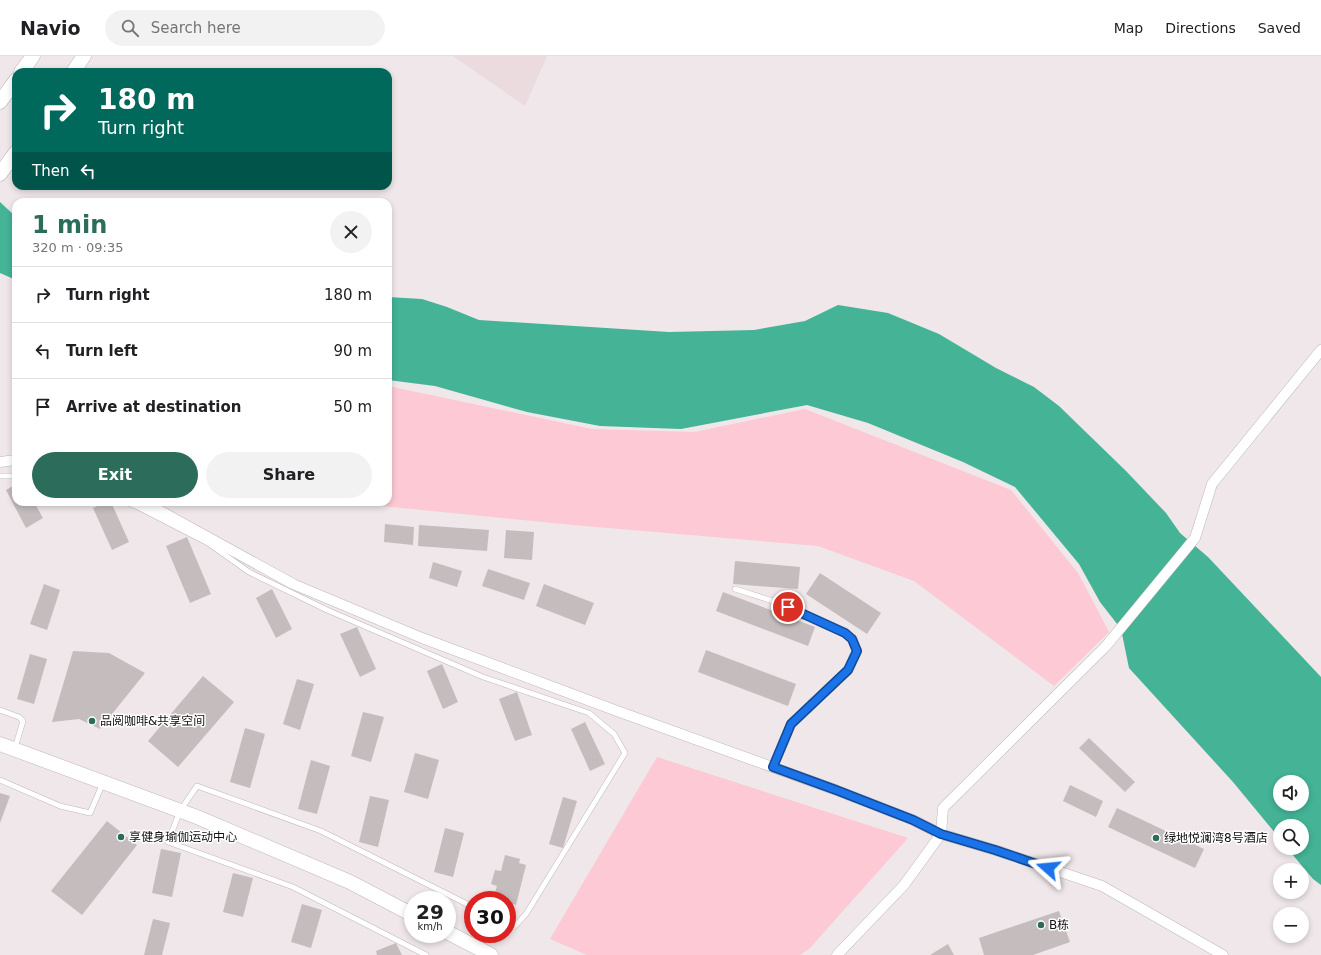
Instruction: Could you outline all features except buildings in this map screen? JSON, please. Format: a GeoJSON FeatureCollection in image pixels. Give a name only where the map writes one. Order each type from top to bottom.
{"type":"FeatureCollection","features":[{"type":"Feature","properties":{"kind":"street"},"geometry":{"type":"LineString","coordinates":[[24,68],[33,56]]}},
{"type":"Feature","properties":{"kind":"street"},"geometry":{"type":"LineString","coordinates":[[76,68],[84,56]]}},
{"type":"Feature","properties":{"kind":"street"},"geometry":{"type":"LineString","coordinates":[[0,102],[12,86]]}},
{"type":"Feature","properties":{"kind":"street"},"geometry":{"type":"LineString","coordinates":[[0,174],[12,158]]}},
{"type":"Feature","properties":{"kind":"street"},"geometry":{"type":"LineString","coordinates":[[837,955],[904,885],[941,834],[943,808],[1106,646],[1195,538],[1212,484],[1321,350]]}},
{"type":"Feature","properties":{"kind":"street"},"geometry":{"type":"LineString","coordinates":[[0,462],[12,460]]}},
{"type":"Feature","properties":{"kind":"street"},"geometry":{"type":"LineString","coordinates":[[151,506],[300,587],[422,638],[906,817],[941,834],[995,850],[1102,886],[1224,955]]}},
{"type":"Feature","properties":{"kind":"street"},"geometry":{"type":"LineString","coordinates":[[0,744],[180,811],[350,882],[404,910]]}},
{"type":"Feature","properties":{"kind":"street"},"geometry":{"type":"LineString","coordinates":[[456,937],[491,955]]}},
{"type":"Feature","properties":{"kind":"lane"},"geometry":{"type":"LineString","coordinates":[[0,476],[12,476]]}},
{"type":"Feature","properties":{"kind":"lane"},"geometry":{"type":"LineString","coordinates":[[135,506],[208,543],[249,572],[327,610],[483,677],[589,713],[614,734],[625,753],[526,914],[516,925]]}},
{"type":"Feature","properties":{"kind":"lane"},"geometry":{"type":"LineString","coordinates":[[735,589],[773,601],[845,633],[852,639],[857,651],[848,670],[791,724],[773,767]]}},
{"type":"Feature","properties":{"kind":"lane"},"geometry":{"type":"LineString","coordinates":[[0,710],[19,717],[23,721],[14,749]]}},
{"type":"Feature","properties":{"kind":"lane"},"geometry":{"type":"LineString","coordinates":[[0,780],[60,806],[90,814],[103,782]]}},
{"type":"Feature","properties":{"kind":"lane"},"geometry":{"type":"LineString","coordinates":[[426,955],[293,888],[168,842],[180,811],[197,786],[321,831],[464,902]]}},
{"type":"Feature","properties":{"kind":"shaded area"},"geometry":{"type":"Polygon","coordinates":[[[453,56],[547,56],[525,106],[453,56]]]}},
{"type":"Feature","properties":{"kind":"shaded area"},"geometry":{"type":"Polygon","coordinates":[[[0,202],[12,213],[12,278],[0,273],[0,202]]]}},
{"type":"Feature","properties":{"kind":"shaded area"},"geometry":{"type":"Polygon","coordinates":[[[392,297],[422,299],[479,320],[669,332],[754,330],[805,321],[838,305],[888,313],[939,334],[996,368],[1034,387],[1059,406],[1126,471],[1166,513],[1180,533],[1208,557],[1321,677],[1321,885],[1309,874],[1309,863],[1300,863],[1293,855],[1309,855],[1309,819],[1273,819],[1273,831],[1233,782],[1129,668],[1121,629],[1100,602],[1079,564],[1015,487],[963,462],[868,423],[807,405],[681,429],[600,426],[527,412],[435,386],[392,381],[392,297]]]}},
{"type":"Feature","properties":{"kind":"shaded area"},"geometry":{"type":"Polygon","coordinates":[[[392,387],[592,429],[694,432],[805,409],[1011,490],[1078,573],[1109,632],[1054,686],[914,581],[818,546],[573,525],[381,506],[392,506],[392,387]]]}},
{"type":"Feature","properties":{"kind":"shaded area"},"geometry":{"type":"Polygon","coordinates":[[[657,757],[908,838],[810,948],[800,955],[587,955],[550,939],[657,757]]]}},
{"type":"Feature","properties":{"kind":"place","name":"品阅咖啡&共享空间"},"geometry":{"type":"Point","coordinates":[92,721]}},
{"type":"Feature","properties":{"kind":"place","name":"享健身瑜伽运动中心"},"geometry":{"type":"Point","coordinates":[121,837]}},
{"type":"Feature","properties":{"kind":"place","name":"绿地悦澜湾8号酒店"},"geometry":{"type":"Point","coordinates":[1156,838]}},
{"type":"Feature","properties":{"kind":"place","name":"B栋"},"geometry":{"type":"Point","coordinates":[1041,925]}},
{"type":"Feature","properties":{"kind":"route"},"geometry":{"type":"LineString","coordinates":[[788,607],[845,633],[852,639],[857,651],[848,670],[791,724],[773,767],[913,820],[941,834],[1048,868]]}}]}
